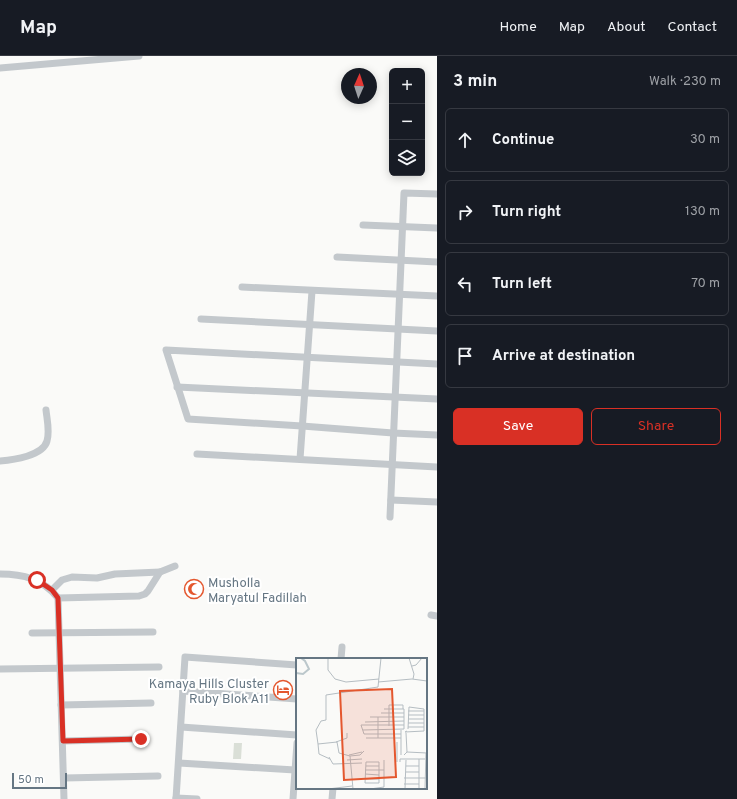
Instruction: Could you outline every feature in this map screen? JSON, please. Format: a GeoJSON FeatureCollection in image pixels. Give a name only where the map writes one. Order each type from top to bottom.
{"type":"FeatureCollection","features":[{"type":"Feature","properties":{"kind":"street"},"geometry":{"type":"LineString","coordinates":[[0,68],[64,60],[138,56]]}},
{"type":"Feature","properties":{"kind":"street"},"geometry":{"type":"LineString","coordinates":[[390,517],[404,193],[437,194]]}},
{"type":"Feature","properties":{"kind":"street"},"geometry":{"type":"LineString","coordinates":[[363,225],[437,228]]}},
{"type":"Feature","properties":{"kind":"street"},"geometry":{"type":"LineString","coordinates":[[337,257],[437,262]]}},
{"type":"Feature","properties":{"kind":"street"},"geometry":{"type":"LineString","coordinates":[[242,287],[437,296]]}},
{"type":"Feature","properties":{"kind":"street"},"geometry":{"type":"LineString","coordinates":[[300,459],[312,291]]}},
{"type":"Feature","properties":{"kind":"street"},"geometry":{"type":"LineString","coordinates":[[201,319],[437,331]]}},
{"type":"Feature","properties":{"kind":"street"},"geometry":{"type":"LineString","coordinates":[[437,364],[166,350],[188,419],[302,426],[393,434],[437,435]]}},
{"type":"Feature","properties":{"kind":"street"},"geometry":{"type":"LineString","coordinates":[[177,387],[437,399]]}},
{"type":"Feature","properties":{"kind":"street"},"geometry":{"type":"LineString","coordinates":[[0,461],[23,458],[41,449],[45,445],[48,437],[46,410]]}},
{"type":"Feature","properties":{"kind":"street"},"geometry":{"type":"LineString","coordinates":[[197,454],[437,467]]}},
{"type":"Feature","properties":{"kind":"street"},"geometry":{"type":"LineString","coordinates":[[391,500],[437,502]]}},
{"type":"Feature","properties":{"kind":"street"},"geometry":{"type":"LineString","coordinates":[[52,590],[66,578],[97,578],[115,574],[160,572],[175,566]]}},
{"type":"Feature","properties":{"kind":"street"},"geometry":{"type":"LineString","coordinates":[[58,598],[139,596],[147,593],[160,572]]}},
{"type":"Feature","properties":{"kind":"street"},"geometry":{"type":"LineString","coordinates":[[0,574],[22,575],[37,580],[52,590],[58,598],[64,799]]}},
{"type":"Feature","properties":{"kind":"street"},"geometry":{"type":"LineString","coordinates":[[32,633],[153,632]]}},
{"type":"Feature","properties":{"kind":"street"},"geometry":{"type":"LineString","coordinates":[[342,647],[342,658]]}},
{"type":"Feature","properties":{"kind":"street"},"geometry":{"type":"LineString","coordinates":[[197,799],[176,798],[185,657],[296,665]]}},
{"type":"Feature","properties":{"kind":"street"},"geometry":{"type":"LineString","coordinates":[[0,669],[159,667]]}},
{"type":"Feature","properties":{"kind":"street"},"geometry":{"type":"LineString","coordinates":[[183,691],[296,699]]}},
{"type":"Feature","properties":{"kind":"street"},"geometry":{"type":"LineString","coordinates":[[61,705],[151,703]]}},
{"type":"Feature","properties":{"kind":"street"},"geometry":{"type":"LineString","coordinates":[[181,727],[296,735]]}},
{"type":"Feature","properties":{"kind":"street"},"geometry":{"type":"LineString","coordinates":[[63,741],[141,739]]}},
{"type":"Feature","properties":{"kind":"street"},"geometry":{"type":"LineString","coordinates":[[293,799],[296,756]]}},
{"type":"Feature","properties":{"kind":"street"},"geometry":{"type":"LineString","coordinates":[[179,763],[295,770]]}},
{"type":"Feature","properties":{"kind":"street"},"geometry":{"type":"LineString","coordinates":[[64,778],[158,776]]}},
{"type":"Feature","properties":{"kind":"street"},"geometry":{"type":"LineString","coordinates":[[332,799],[333,789]]}},
{"type":"Feature","properties":{"kind":"shaded area"},"geometry":{"type":"Polygon","coordinates":[[[234,743],[242,743],[241,759],[233,759],[234,743]]]}},
{"type":"Feature","properties":{"kind":"place","name":"Musholla Maryatul Fadillah"},"geometry":{"type":"Point","coordinates":[194,589]}},
{"type":"Feature","properties":{"kind":"place","name":"Kamaya Hills Cluster Ruby Blok A11"},"geometry":{"type":"Point","coordinates":[283,690]}},
{"type":"Feature","properties":{"kind":"route"},"geometry":{"type":"LineString","coordinates":[[37,580],[52,590],[58,598],[63,741],[141,739]]}}]}
